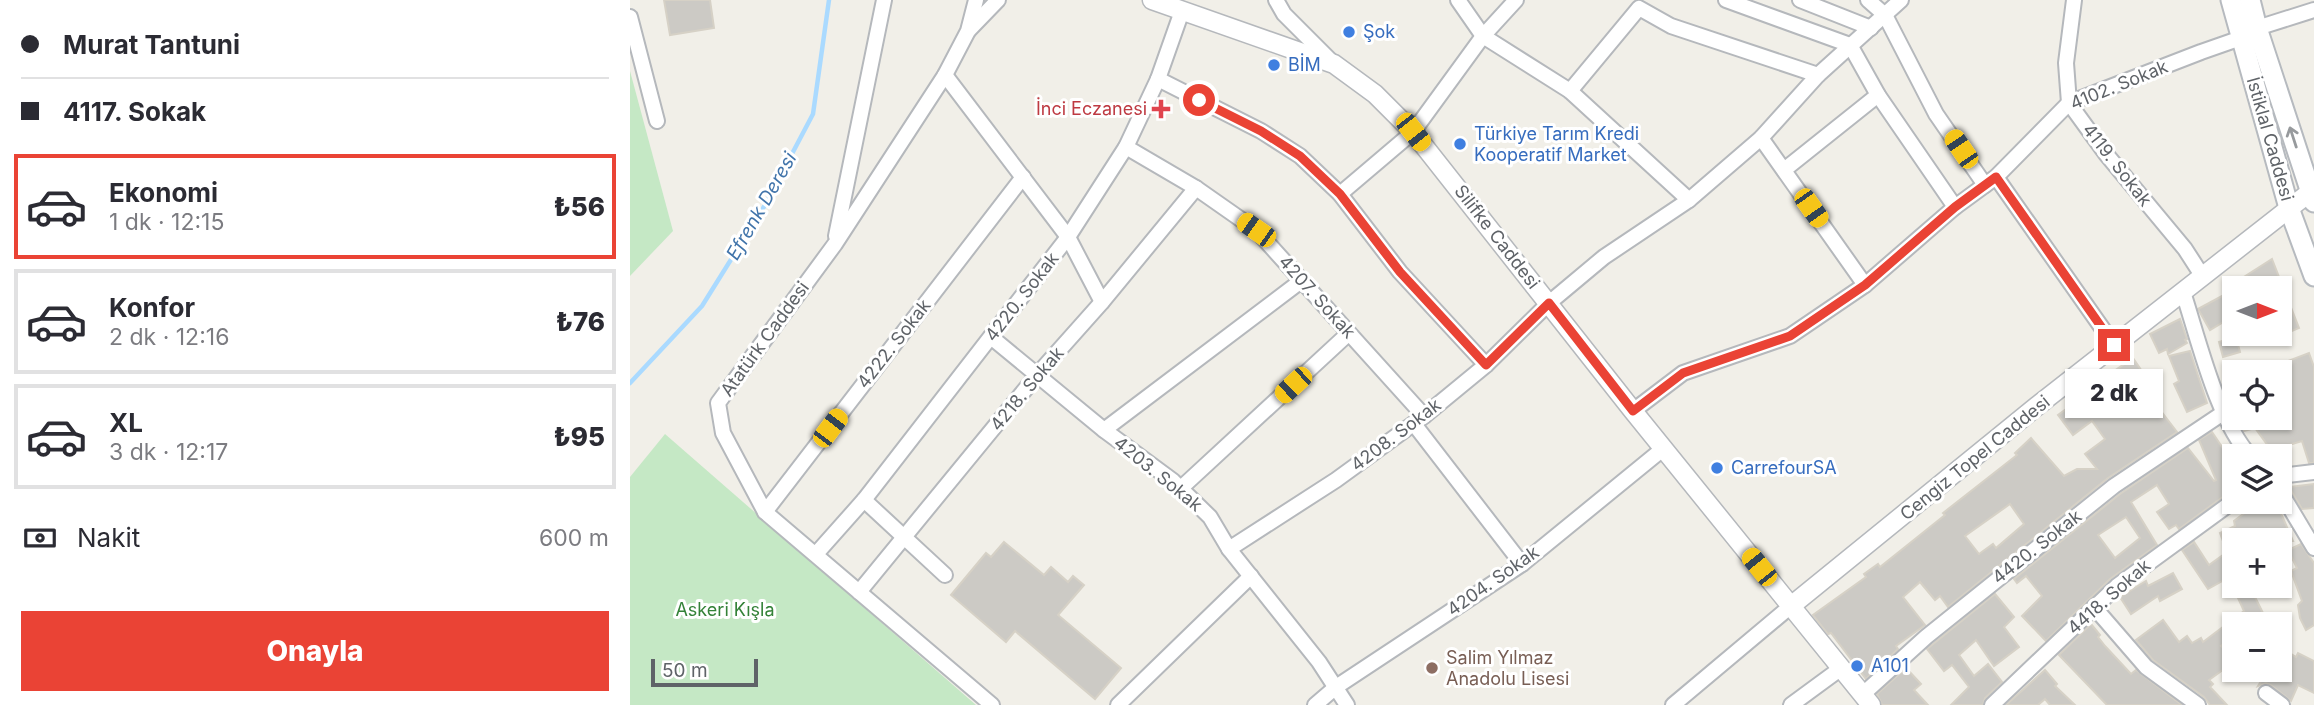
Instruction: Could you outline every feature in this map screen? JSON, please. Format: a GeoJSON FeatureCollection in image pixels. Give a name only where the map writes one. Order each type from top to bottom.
{"type":"FeatureCollection","features":[{"type":"Feature","properties":{"kind":"main road","name":"İstiklal Caddesi"},"geometry":{"type":"LineString","coordinates":[[2231,0],[2249,33],[2313,194]]}},
{"type":"Feature","properties":{"kind":"main road","name":"İstiklal Caddesi"},"geometry":{"type":"LineString","coordinates":[[2250,0],[2249,33],[2289,208],[2314,276]]}},
{"type":"Feature","properties":{"kind":"street"},"geometry":{"type":"LineString","coordinates":[[835,244],[884,0]]}},
{"type":"Feature","properties":{"kind":"street"},"geometry":{"type":"LineString","coordinates":[[964,0],[968,31]]}},
{"type":"Feature","properties":{"kind":"street","name":"Atatürk Caddesi"},"geometry":{"type":"LineString","coordinates":[[976,0],[968,31],[945,75],[835,244],[718,403],[723,433],[765,512],[992,705]]}},
{"type":"Feature","properties":{"kind":"street","name":"Atatürk Caddesi"},"geometry":{"type":"LineString","coordinates":[[968,31],[998,0]]}},
{"type":"Feature","properties":{"kind":"street","name":"Silifke Caddesi"},"geometry":{"type":"LineString","coordinates":[[1152,0],[1334,64],[1375,94],[1413,132],[1866,700]]}},
{"type":"Feature","properties":{"kind":"street"},"geometry":{"type":"LineString","coordinates":[[1276,0],[1283,14],[1334,64]]}},
{"type":"Feature","properties":{"kind":"street"},"geometry":{"type":"LineString","coordinates":[[1458,0],[1483,36],[1570,91],[1689,200]]}},
{"type":"Feature","properties":{"kind":"street"},"geometry":{"type":"LineString","coordinates":[[1340,194],[1413,132],[1483,36],[1516,0]]}},
{"type":"Feature","properties":{"kind":"street"},"geometry":{"type":"LineString","coordinates":[[1726,0],[1850,45],[1878,95],[1955,207]]}},
{"type":"Feature","properties":{"kind":"street"},"geometry":{"type":"LineString","coordinates":[[1800,0],[1871,27]]}},
{"type":"Feature","properties":{"kind":"street"},"geometry":{"type":"LineString","coordinates":[[1868,0],[1885,15],[1936,114],[2114,345]]}},
{"type":"Feature","properties":{"kind":"street","name":"4208. Sokak"},"geometry":{"type":"LineString","coordinates":[[1229,549],[1336,480],[1419,420],[1486,365],[1549,303],[1604,257],[1689,200],[1761,138],[1818,75],[1901,0]]}},
{"type":"Feature","properties":{"kind":"street"},"geometry":{"type":"LineString","coordinates":[[2069,103],[2066,62],[2074,0]]}},
{"type":"Feature","properties":{"kind":"street"},"geometry":{"type":"LineString","coordinates":[[1570,91],[1639,8],[1671,26],[1818,75]]}},
{"type":"Feature","properties":{"kind":"street","name":"4102. Sokak"},"geometry":{"type":"LineString","coordinates":[[1633,411],[1683,373],[1790,336],[1865,285],[1955,207],[1990,181],[2069,103],[2314,10]]}},
{"type":"Feature","properties":{"kind":"street","name":"4220. Sokak"},"geometry":{"type":"LineString","coordinates":[[816,554],[864,500],[1068,237],[1126,147],[1158,79],[1182,11]]}},
{"type":"Feature","properties":{"kind":"street"},"geometry":{"type":"LineString","coordinates":[[630,17],[657,121]]}},
{"type":"Feature","properties":{"kind":"street"},"geometry":{"type":"LineString","coordinates":[[945,75],[1068,237],[1101,302]]}},
{"type":"Feature","properties":{"kind":"street"},"geometry":{"type":"LineString","coordinates":[[1158,79],[1261,131],[1300,156],[1340,194],[1400,272],[1486,365]]}},
{"type":"Feature","properties":{"kind":"street"},"geometry":{"type":"LineString","coordinates":[[1784,170],[1878,95]]}},
{"type":"Feature","properties":{"kind":"street","name":"4119. Sokak"},"geometry":{"type":"LineString","coordinates":[[2069,103],[2106,154],[2185,249],[2203,277]]}},
{"type":"Feature","properties":{"kind":"street"},"geometry":{"type":"LineString","coordinates":[[1761,138],[1865,285]]}},
{"type":"Feature","properties":{"kind":"street","name":"4207. Sokak"},"geometry":{"type":"LineString","coordinates":[[1126,147],[1196,188],[1256,230],[1349,333],[1419,420],[1522,564]]}},
{"type":"Feature","properties":{"kind":"street","name":"4222. Sokak"},"geometry":{"type":"LineString","coordinates":[[765,512],[1023,177]]}},
{"type":"Feature","properties":{"kind":"street","name":"4218. Sokak"},"geometry":{"type":"LineString","coordinates":[[859,592],[1037,375],[1196,188]]}},
{"type":"Feature","properties":{"kind":"street","name":"Cengiz Topel Caddesi"},"geometry":{"type":"LineString","coordinates":[[1673,705],[2114,345],[2289,208],[2313,194]]}},
{"type":"Feature","properties":{"kind":"street"},"geometry":{"type":"LineString","coordinates":[[1104,430],[1301,281]]}},
{"type":"Feature","properties":{"kind":"street"},"geometry":{"type":"LineString","coordinates":[[2183,292],[2222,407]]}},
{"type":"Feature","properties":{"kind":"street"},"geometry":{"type":"LineString","coordinates":[[1180,489],[1349,333]]}},
{"type":"Feature","properties":{"kind":"street","name":"4203. Sokak"},"geometry":{"type":"LineString","coordinates":[[991,337],[1180,489],[1210,517],[1229,549],[1347,705]]}},
{"type":"Feature","properties":{"kind":"street","name":"4420. Sokak"},"geometry":{"type":"LineString","coordinates":[[1866,700],[1926,637],[2114,486],[2222,414]]}},
{"type":"Feature","properties":{"kind":"street","name":"4204. Sokak"},"geometry":{"type":"LineString","coordinates":[[1315,705],[1336,687],[1522,564],[1664,448]]}},
{"type":"Feature","properties":{"kind":"street"},"geometry":{"type":"LineString","coordinates":[[2292,475],[2314,472]]}},
{"type":"Feature","properties":{"kind":"street"},"geometry":{"type":"LineString","coordinates":[[864,500],[945,575]]}},
{"type":"Feature","properties":{"kind":"street","name":"4418. Sokak"},"geometry":{"type":"LineString","coordinates":[[1992,705],[2094,607],[2138,570],[2222,509]]}},
{"type":"Feature","properties":{"kind":"street"},"geometry":{"type":"LineString","coordinates":[[2292,511],[2314,548]]}},
{"type":"Feature","properties":{"kind":"street"},"geometry":{"type":"LineString","coordinates":[[1118,705],[1251,576]]}},
{"type":"Feature","properties":{"kind":"street"},"geometry":{"type":"LineString","coordinates":[[2094,607],[2146,667],[2198,705]]}},
{"type":"Feature","properties":{"kind":"street"},"geometry":{"type":"LineString","coordinates":[[1791,705],[1840,669]]}},
{"type":"Feature","properties":{"kind":"street"},"geometry":{"type":"LineString","coordinates":[[2266,693],[2282,705]]}},
{"type":"Feature","properties":{"kind":"green space"},"geometry":{"type":"Polygon","coordinates":[[[630,71],[673,231],[630,276],[630,71]]]}},
{"type":"Feature","properties":{"kind":"green space","name":"Askeri Kışla"},"geometry":{"type":"Polygon","coordinates":[[[665,434],[976,705],[630,705],[630,477],[665,434]]]}},
{"type":"Feature","properties":{"kind":"building"},"geometry":{"type":"Polygon","coordinates":[[[664,0],[710,0],[714,28],[670,35],[664,0]]]}},
{"type":"Feature","properties":{"kind":"building"},"geometry":{"type":"Polygon","coordinates":[[[2272,259],[2279,276],[2245,276],[2272,259]]]}},
{"type":"Feature","properties":{"kind":"building"},"geometry":{"type":"Polygon","coordinates":[[[2222,296],[2222,323],[2210,330],[2198,309],[2222,296]]]}},
{"type":"Feature","properties":{"kind":"building"},"geometry":{"type":"Polygon","coordinates":[[[2292,310],[2299,328],[2292,331],[2292,310]]]}},
{"type":"Feature","properties":{"kind":"building"},"geometry":{"type":"Polygon","coordinates":[[[2180,319],[2187,343],[2168,354],[2167,349],[2159,353],[2150,334],[2180,319]]]}},
{"type":"Feature","properties":{"kind":"building"},"geometry":{"type":"Polygon","coordinates":[[[2222,341],[2222,346],[2238,346],[2240,352],[2223,357],[2219,342],[2222,341]]]}},
{"type":"Feature","properties":{"kind":"building"},"geometry":{"type":"Polygon","coordinates":[[[2190,351],[2207,403],[2187,412],[2174,384],[2179,381],[2169,356],[2190,351]]]}},
{"type":"Feature","properties":{"kind":"building"},"geometry":{"type":"Polygon","coordinates":[[[2309,353],[2314,367],[2314,463],[2309,463],[2302,441],[2292,444],[2267,444],[2256,430],[2292,430],[2291,360],[2309,353]]]}},
{"type":"Feature","properties":{"kind":"building"},"geometry":{"type":"Polygon","coordinates":[[[2133,358],[2148,380],[2141,385],[2177,432],[2108,478],[1948,607],[1940,596],[1935,600],[1920,582],[1903,597],[1925,625],[1896,646],[1898,649],[1866,679],[1831,633],[1828,634],[1813,615],[1866,577],[1864,574],[1878,564],[1880,567],[1945,515],[1943,513],[2017,455],[2015,453],[2031,438],[2064,476],[2077,469],[2097,469],[2085,454],[2105,439],[2092,421],[2073,435],[2058,415],[2099,385],[2097,383],[2133,358]],[[2010,504],[1965,536],[1979,554],[1993,544],[1996,548],[2024,524],[2010,504]]]}},
{"type":"Feature","properties":{"kind":"building"},"geometry":{"type":"Polygon","coordinates":[[[2212,432],[2222,447],[2222,498],[2179,529],[2176,525],[2169,529],[2157,512],[2169,504],[2157,485],[2131,502],[2157,545],[2110,579],[2046,641],[2022,616],[2042,596],[2026,576],[2017,583],[2014,579],[2120,494],[2188,448],[2214,481],[2216,480],[2199,440],[2212,432]],[[2126,517],[2098,535],[2115,558],[2140,538],[2126,517]]]}},
{"type":"Feature","properties":{"kind":"building"},"geometry":{"type":"Polygon","coordinates":[[[2314,484],[2314,508],[2302,509],[2292,492],[2292,487],[2314,484]]]}},
{"type":"Feature","properties":{"kind":"building"},"geometry":{"type":"Polygon","coordinates":[[[2243,514],[2281,514],[2287,528],[2231,528],[2235,526],[2234,521],[2243,514]]]}},
{"type":"Feature","properties":{"kind":"building"},"geometry":{"type":"Polygon","coordinates":[[[1004,542],[1044,575],[1051,567],[1068,582],[1073,576],[1084,585],[1058,615],[1121,668],[1095,699],[1015,631],[1006,642],[951,595],[986,553],[991,557],[1004,542]]]}},
{"type":"Feature","properties":{"kind":"building"},"geometry":{"type":"Polygon","coordinates":[[[2194,542],[2209,565],[2222,556],[2222,581],[2208,589],[2182,550],[2194,542]]]}},
{"type":"Feature","properties":{"kind":"building"},"geometry":{"type":"Polygon","coordinates":[[[2301,544],[2314,563],[2314,625],[2306,630],[2298,605],[2302,601],[2292,574],[2292,570],[2297,568],[2292,558],[2292,548],[2301,544]]]}},
{"type":"Feature","properties":{"kind":"building"},"geometry":{"type":"Polygon","coordinates":[[[2173,573],[2182,589],[2160,601],[2158,596],[2131,614],[2120,597],[2146,581],[2148,586],[2173,573]]]}},
{"type":"Feature","properties":{"kind":"building"},"geometry":{"type":"Polygon","coordinates":[[[1995,594],[2014,617],[2004,627],[2019,647],[1994,666],[1976,640],[1959,655],[1974,676],[1988,664],[2002,682],[1985,698],[1983,705],[1951,705],[1969,687],[1952,665],[1944,671],[1927,649],[1995,594]]]}},
{"type":"Feature","properties":{"kind":"building"},"geometry":{"type":"Polygon","coordinates":[[[2238,598],[2256,598],[2262,612],[2243,612],[2238,598]]]}},
{"type":"Feature","properties":{"kind":"building"},"geometry":{"type":"Polygon","coordinates":[[[2163,620],[2179,642],[2187,636],[2192,643],[2201,638],[2203,642],[2222,628],[2222,670],[2209,680],[2213,684],[2210,687],[2227,705],[2210,705],[2204,697],[2153,660],[2136,640],[2163,620]]]}},
{"type":"Feature","properties":{"kind":"building"},"geometry":{"type":"Polygon","coordinates":[[[2091,624],[2105,646],[2131,674],[2136,670],[2182,705],[2107,705],[2059,655],[2091,624]]]}},
{"type":"Feature","properties":{"kind":"building"},"geometry":{"type":"Polygon","coordinates":[[[2298,653],[2314,661],[2314,693],[2298,685],[2291,701],[2271,685],[2266,683],[2258,686],[2260,682],[2292,682],[2292,654],[2296,657],[2298,653]]]}},
{"type":"Feature","properties":{"kind":"building"},"geometry":{"type":"Polygon","coordinates":[[[1906,668],[1921,684],[1914,690],[1928,705],[1882,705],[1877,694],[1906,668]]]}},
{"type":"Feature","properties":{"kind":"building"},"geometry":{"type":"Polygon","coordinates":[[[2045,670],[2057,684],[2055,686],[2075,705],[2050,705],[2045,699],[2038,705],[2006,705],[2045,670]]]}},
{"type":"Feature","properties":{"kind":"waterway","name":"Efrenk Deresi"},"geometry":{"type":"LineString","coordinates":[[630,383],[702,306],[765,205],[813,114],[829,0]]}},
{"type":"Feature","properties":{"kind":"place","name":"Şok"},"geometry":{"type":"Point","coordinates":[1349,32]}},
{"type":"Feature","properties":{"kind":"place","name":"BİM"},"geometry":{"type":"Point","coordinates":[1274,65]}},
{"type":"Feature","properties":{"kind":"place","name":"İnci Eczanesi"},"geometry":{"type":"Point","coordinates":[1161,109]}},
{"type":"Feature","properties":{"kind":"place","name":"Türkiye Tarım Kredi Kooperatif Market"},"geometry":{"type":"Point","coordinates":[1460,144]}},
{"type":"Feature","properties":{"kind":"place","name":"CarrefourSA"},"geometry":{"type":"Point","coordinates":[1717,468]}},
{"type":"Feature","properties":{"kind":"place","name":"A101"},"geometry":{"type":"Point","coordinates":[1857,666]}},
{"type":"Feature","properties":{"kind":"place","name":"Salim Yılmaz Anadolu Lisesi"},"geometry":{"type":"Point","coordinates":[1432,668]}},
{"type":"Feature","properties":{"kind":"route"},"geometry":{"type":"LineString","coordinates":[[1199,100],[1261,131],[1300,156],[1340,194],[1400,272],[1486,365],[1549,303],[1633,411],[1683,373],[1790,336],[1865,285],[1955,207],[1996,177],[2114,345]]}}]}
